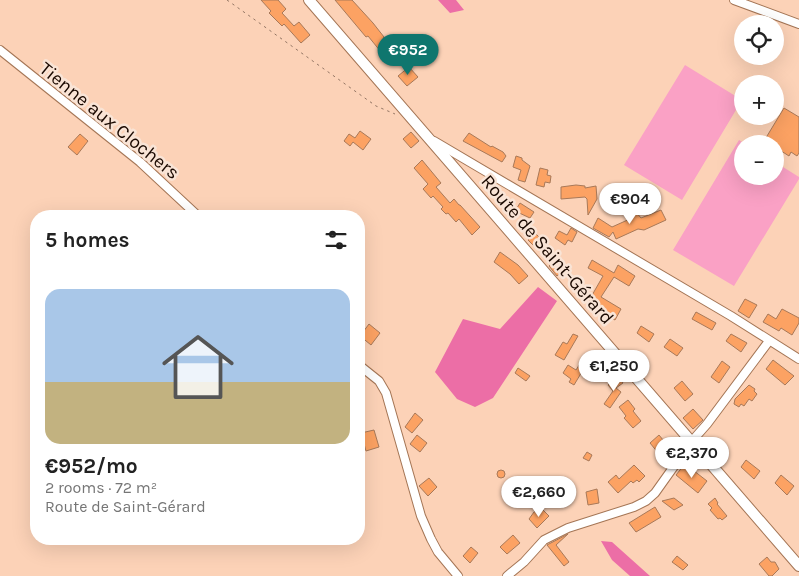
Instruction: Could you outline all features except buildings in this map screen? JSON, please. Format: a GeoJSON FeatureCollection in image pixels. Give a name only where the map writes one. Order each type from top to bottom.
{"type":"FeatureCollection","features":[{"type":"Feature","properties":{"kind":"main road","name":"Route de Saint-Gérard"},"geometry":{"type":"LineString","coordinates":[[309,0],[799,566]]}},
{"type":"Feature","properties":{"kind":"street"},"geometry":{"type":"LineString","coordinates":[[734,0],[799,24]]}},
{"type":"Feature","properties":{"kind":"street","name":"Tienne aux Clochers"},"geometry":{"type":"LineString","coordinates":[[0,50],[140,162],[192,210]]}},
{"type":"Feature","properties":{"kind":"street"},"geometry":{"type":"LineString","coordinates":[[430,139],[575,223],[799,359]]}},
{"type":"Feature","properties":{"kind":"street"},"geometry":{"type":"LineString","coordinates":[[507,576],[524,562],[544,540],[568,528],[634,507],[646,501],[660,486],[769,341]]}},
{"type":"Feature","properties":{"kind":"street"},"geometry":{"type":"LineString","coordinates":[[365,370],[379,381],[386,393],[421,516],[434,545],[458,576]]}},
{"type":"Feature","properties":{"kind":"path"},"geometry":{"type":"LineString","coordinates":[[227,0],[376,106],[399,115]]}},
{"type":"Feature","properties":{"kind":"shaded area"},"geometry":{"type":"Polygon","coordinates":[[[438,0],[456,0],[464,10],[450,13],[438,0]]]}},
{"type":"Feature","properties":{"kind":"shaded area"},"geometry":{"type":"Polygon","coordinates":[[[685,65],[734,95],[734,113],[682,200],[624,165],[685,65]]]}},
{"type":"Feature","properties":{"kind":"shaded area"},"geometry":{"type":"Polygon","coordinates":[[[734,148],[734,185],[784,185],[784,168],[799,177],[734,286],[673,250],[734,148]]]}},
{"type":"Feature","properties":{"kind":"shaded area"},"geometry":{"type":"Polygon","coordinates":[[[538,287],[557,301],[493,398],[475,407],[457,399],[435,372],[463,319],[500,329],[538,287]]]}},
{"type":"Feature","properties":{"kind":"shaded area"},"geometry":{"type":"Polygon","coordinates":[[[601,541],[612,542],[650,576],[630,576],[612,560],[601,541]]]}}]}
